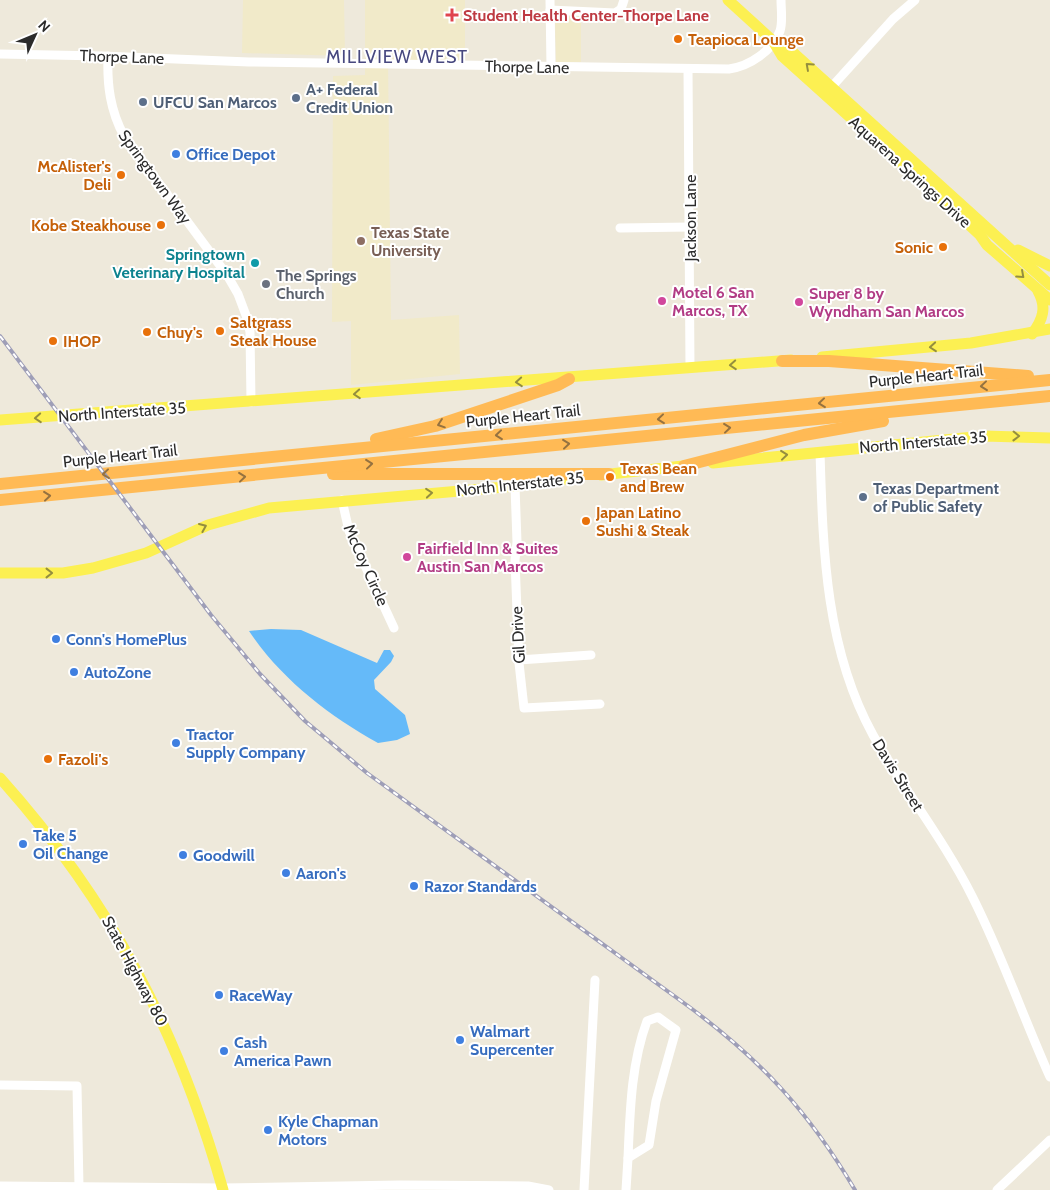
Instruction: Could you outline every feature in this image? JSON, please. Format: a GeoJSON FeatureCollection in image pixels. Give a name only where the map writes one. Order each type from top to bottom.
{"type":"FeatureCollection","features":[{"type":"Feature","properties":{"kind":"highway"},"geometry":{"type":"LineString","coordinates":[[782,361],[829,361],[1050,378]]}},
{"type":"Feature","properties":{"kind":"highway","name":"Purple Heart Trail"},"geometry":{"type":"LineString","coordinates":[[0,484],[1050,378]]}},
{"type":"Feature","properties":{"kind":"highway"},"geometry":{"type":"LineString","coordinates":[[241,461],[411,432],[558,386],[569,379]]}},
{"type":"Feature","properties":{"kind":"highway"},"geometry":{"type":"LineString","coordinates":[[684,466],[828,430],[1050,397]]}},
{"type":"Feature","properties":{"kind":"highway","name":"Purple Heart Trail"},"geometry":{"type":"LineString","coordinates":[[0,500],[1050,397]]}},
{"type":"Feature","properties":{"kind":"highway"},"geometry":{"type":"LineString","coordinates":[[286,472],[353,475],[609,474]]}},
{"type":"Feature","properties":{"kind":"main road","name":"Aquarena Springs Drive"},"geometry":{"type":"LineString","coordinates":[[728,0],[773,41],[785,45],[829,91],[883,133],[1050,286]]}},
{"type":"Feature","properties":{"kind":"main road","name":"Aquarena Springs Drive"},"geometry":{"type":"LineString","coordinates":[[829,91],[842,110],[980,235],[987,245],[1050,300]]}},
{"type":"Feature","properties":{"kind":"main road"},"geometry":{"type":"LineString","coordinates":[[842,110],[848,110],[875,134],[883,133]]}},
{"type":"Feature","properties":{"kind":"main road"},"geometry":{"type":"LineString","coordinates":[[980,235],[1015,258],[1050,275]]}},
{"type":"Feature","properties":{"kind":"main road"},"geometry":{"type":"LineString","coordinates":[[1000,240],[1050,266]]}},
{"type":"Feature","properties":{"kind":"main road"},"geometry":{"type":"LineString","coordinates":[[1032,334],[1042,319],[1044,308],[1037,289]]}},
{"type":"Feature","properties":{"kind":"main road","name":"North Interstate 35"},"geometry":{"type":"LineString","coordinates":[[0,420],[569,379],[782,361],[971,343],[1032,334],[1050,329]]}},
{"type":"Feature","properties":{"kind":"main road","name":"North Interstate 35"},"geometry":{"type":"LineString","coordinates":[[0,573],[64,573],[93,568],[146,553],[208,525],[269,508],[515,486],[684,466],[984,436],[1050,438]]}},
{"type":"Feature","properties":{"kind":"main road","name":"State Highway 80"},"geometry":{"type":"LineString","coordinates":[[0,778],[58,846],[81,878],[142,978],[192,1090],[223,1189]]}},
{"type":"Feature","properties":{"kind":"street"},"geometry":{"type":"LineString","coordinates":[[550,0],[550,67]]}},
{"type":"Feature","properties":{"kind":"street"},"geometry":{"type":"LineString","coordinates":[[550,10],[615,13],[621,9],[624,0]]}},
{"type":"Feature","properties":{"kind":"street"},"geometry":{"type":"LineString","coordinates":[[773,41],[781,26],[781,0]]}},
{"type":"Feature","properties":{"kind":"street"},"geometry":{"type":"LineString","coordinates":[[829,91],[893,19],[915,0]]}},
{"type":"Feature","properties":{"kind":"street","name":"Thorpe Lane"},"geometry":{"type":"LineString","coordinates":[[0,54],[249,62],[688,69],[740,68],[758,58],[773,41]]}},
{"type":"Feature","properties":{"kind":"street","name":"Springtown Way"},"geometry":{"type":"LineString","coordinates":[[108,56],[108,91],[115,116],[124,136],[227,275],[241,300],[250,332],[251,402]]}},
{"type":"Feature","properties":{"kind":"street","name":"Jackson Lane"},"geometry":{"type":"LineString","coordinates":[[688,69],[690,368]]}},
{"type":"Feature","properties":{"kind":"street"},"geometry":{"type":"LineString","coordinates":[[620,228],[690,227]]}},
{"type":"Feature","properties":{"kind":"street","name":"Davis Street"},"geometry":{"type":"LineString","coordinates":[[820,452],[824,565],[832,616],[849,678],[872,733],[938,837],[973,897],[1050,1077]]}},
{"type":"Feature","properties":{"kind":"street","name":"Gil Drive"},"geometry":{"type":"LineString","coordinates":[[515,486],[517,542],[515,560],[519,660],[524,708],[600,704]]}},
{"type":"Feature","properties":{"kind":"street","name":"McCoy Circle"},"geometry":{"type":"LineString","coordinates":[[342,500],[348,531],[394,628]]}},
{"type":"Feature","properties":{"kind":"street"},"geometry":{"type":"LineString","coordinates":[[519,660],[591,655]]}},
{"type":"Feature","properties":{"kind":"street"},"geometry":{"type":"LineString","coordinates":[[584,1190],[595,980]]}},
{"type":"Feature","properties":{"kind":"street"},"geometry":{"type":"LineString","coordinates":[[626,1190],[631,1100],[641,1037],[647,1021],[658,1017],[676,1030],[656,1101],[650,1144],[628,1158]]}},
{"type":"Feature","properties":{"kind":"street"},"geometry":{"type":"LineString","coordinates":[[0,1085],[77,1086],[79,1186]]}},
{"type":"Feature","properties":{"kind":"street"},"geometry":{"type":"LineString","coordinates":[[997,1190],[1050,1140]]}},
{"type":"Feature","properties":{"kind":"street"},"geometry":{"type":"LineString","coordinates":[[0,1186],[223,1189],[400,1185],[528,1186],[549,1190]]}},
{"type":"Feature","properties":{"kind":"shaded area"},"geometry":{"type":"Polygon","coordinates":[[[243,0],[344,0],[345,56],[242,53],[243,0]]]}},
{"type":"Feature","properties":{"kind":"shaded area","name":"Texas State University"},"geometry":{"type":"Polygon","coordinates":[[[365,0],[465,0],[465,61],[388,60],[391,320],[459,315],[460,374],[351,385],[351,321],[332,322],[333,76],[365,75],[365,0]]]}},
{"type":"Feature","properties":{"kind":"shaded area"},"geometry":{"type":"Polygon","coordinates":[[[557,16],[581,16],[581,62],[556,62],[555,18],[557,16]]]}},
{"type":"Feature","properties":{"kind":"water"},"geometry":{"type":"Polygon","coordinates":[[[271,629],[301,630],[377,663],[384,650],[390,650],[394,656],[391,662],[374,680],[375,689],[405,715],[410,734],[397,740],[378,743],[324,708],[276,665],[249,631],[271,629]]]}},
{"type":"Feature","properties":{"kind":"railway"},"geometry":{"type":"LineString","coordinates":[[0,336],[211,615],[260,674],[305,721],[367,773],[714,1026],[761,1067],[782,1089],[820,1136],[855,1190]]}},
{"type":"Feature","properties":{"kind":"place","name":"Student Health Center-Thorpe Lane"},"geometry":{"type":"Point","coordinates":[452,15]}},
{"type":"Feature","properties":{"kind":"place","name":"Teapioca Lounge"},"geometry":{"type":"Point","coordinates":[678,39]}},
{"type":"Feature","properties":{"kind":"place","name":"A+ Federal Credit Union"},"geometry":{"type":"Point","coordinates":[296,98]}},
{"type":"Feature","properties":{"kind":"place","name":"UFCU San Marcos"},"geometry":{"type":"Point","coordinates":[143,102]}},
{"type":"Feature","properties":{"kind":"place","name":"Office Depot"},"geometry":{"type":"Point","coordinates":[176,154]}},
{"type":"Feature","properties":{"kind":"place","name":"McAlister's Deli"},"geometry":{"type":"Point","coordinates":[121,175]}},
{"type":"Feature","properties":{"kind":"place","name":"Kobe Steakhouse"},"geometry":{"type":"Point","coordinates":[161,225]}},
{"type":"Feature","properties":{"kind":"place","name":"Texas State University"},"geometry":{"type":"Point","coordinates":[361,241]}},
{"type":"Feature","properties":{"kind":"place","name":"Sonic"},"geometry":{"type":"Point","coordinates":[943,247]}},
{"type":"Feature","properties":{"kind":"place","name":"Springtown Veterinary Hospital"},"geometry":{"type":"Point","coordinates":[255,263]}},
{"type":"Feature","properties":{"kind":"place","name":"The Springs Church"},"geometry":{"type":"Point","coordinates":[266,284]}},
{"type":"Feature","properties":{"kind":"place","name":"Motel 6 San Marcos, TX"},"geometry":{"type":"Point","coordinates":[662,301]}},
{"type":"Feature","properties":{"kind":"place","name":"Super 8 by Wyndham San Marcos"},"geometry":{"type":"Point","coordinates":[799,302]}},
{"type":"Feature","properties":{"kind":"place","name":"Saltgrass Steak House"},"geometry":{"type":"Point","coordinates":[220,331]}},
{"type":"Feature","properties":{"kind":"place","name":"Chuy's"},"geometry":{"type":"Point","coordinates":[147,332]}},
{"type":"Feature","properties":{"kind":"place","name":"IHOP"},"geometry":{"type":"Point","coordinates":[53,341]}},
{"type":"Feature","properties":{"kind":"place","name":"Texas Bean and Brew"},"geometry":{"type":"Point","coordinates":[610,477]}},
{"type":"Feature","properties":{"kind":"place","name":"Texas Department of Public Safety"},"geometry":{"type":"Point","coordinates":[863,497]}},
{"type":"Feature","properties":{"kind":"place","name":"Japan Latino Sushi & Steak"},"geometry":{"type":"Point","coordinates":[586,521]}},
{"type":"Feature","properties":{"kind":"place","name":"Fairfield Inn & Suites Austin San Marcos"},"geometry":{"type":"Point","coordinates":[407,557]}},
{"type":"Feature","properties":{"kind":"place","name":"Conn's HomePlus"},"geometry":{"type":"Point","coordinates":[56,639]}},
{"type":"Feature","properties":{"kind":"place","name":"AutoZone"},"geometry":{"type":"Point","coordinates":[74,672]}},
{"type":"Feature","properties":{"kind":"place","name":"Tractor Supply Company"},"geometry":{"type":"Point","coordinates":[176,743]}},
{"type":"Feature","properties":{"kind":"place","name":"Fazoli's"},"geometry":{"type":"Point","coordinates":[48,759]}},
{"type":"Feature","properties":{"kind":"place","name":"Take 5 Oil Change"},"geometry":{"type":"Point","coordinates":[23,844]}},
{"type":"Feature","properties":{"kind":"place","name":"Goodwill"},"geometry":{"type":"Point","coordinates":[183,855]}},
{"type":"Feature","properties":{"kind":"place","name":"Aaron's"},"geometry":{"type":"Point","coordinates":[286,873]}},
{"type":"Feature","properties":{"kind":"place","name":"Razor Standards"},"geometry":{"type":"Point","coordinates":[414,886]}},
{"type":"Feature","properties":{"kind":"place","name":"RaceWay"},"geometry":{"type":"Point","coordinates":[219,995]}},
{"type":"Feature","properties":{"kind":"place","name":"Walmart Supercenter"},"geometry":{"type":"Point","coordinates":[460,1040]}},
{"type":"Feature","properties":{"kind":"place","name":"Cash America Pawn"},"geometry":{"type":"Point","coordinates":[224,1051]}},
{"type":"Feature","properties":{"kind":"place","name":"Kyle Chapman Motors"},"geometry":{"type":"Point","coordinates":[268,1130]}},
{"type":"Feature","properties":{"kind":"district","name":"MILLVIEW WEST"},"geometry":{"type":"Point","coordinates":[397,57]}}]}
